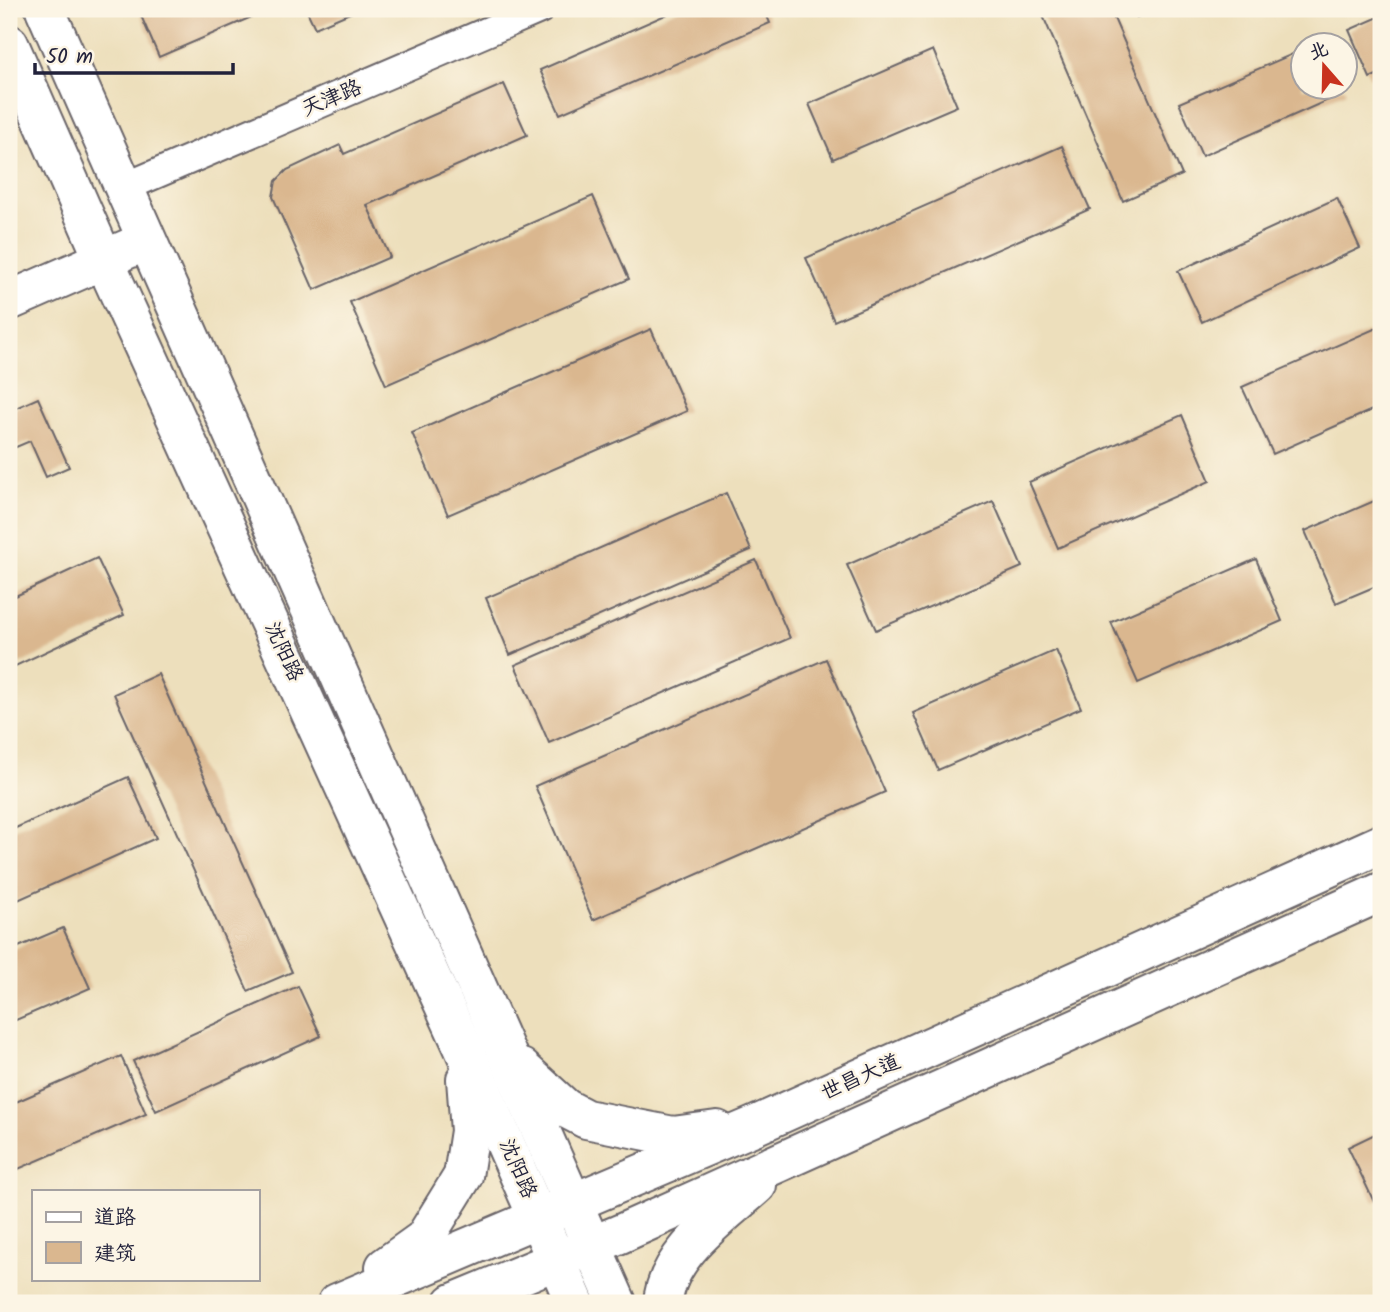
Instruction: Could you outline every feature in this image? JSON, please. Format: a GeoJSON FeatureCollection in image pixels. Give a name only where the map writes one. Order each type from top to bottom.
{"type":"FeatureCollection","features":[{"type":"Feature","properties":{"kind":"main road","name":"沈阳路"},"geometry":{"type":"LineString","coordinates":[[45,9],[617,1303]]}},
{"type":"Feature","properties":{"kind":"main road","name":"沈阳路"},"geometry":{"type":"LineString","coordinates":[[9,44],[104,260],[464,1049],[575,1303]]}},
{"type":"Feature","properties":{"kind":"main road"},"geometry":{"type":"LineString","coordinates":[[9,301],[146,242]]}},
{"type":"Feature","properties":{"kind":"main road","name":"世昌大道"},"geometry":{"type":"LineString","coordinates":[[336,1303],[754,1126],[1381,844]]}},
{"type":"Feature","properties":{"kind":"main road"},"geometry":{"type":"LineString","coordinates":[[453,1303],[557,1262],[1381,892]]}},
{"type":"Feature","properties":{"kind":"main road"},"geometry":{"type":"LineString","coordinates":[[336,1303],[424,1239],[463,1176],[470,1131],[464,1049]]}},
{"type":"Feature","properties":{"kind":"main road"},"geometry":{"type":"LineString","coordinates":[[511,1059],[565,1108],[586,1119],[673,1136],[754,1126]]}},
{"type":"Feature","properties":{"kind":"main road"},"geometry":{"type":"LineString","coordinates":[[663,1303],[664,1287],[687,1250],[780,1163]]}},
{"type":"Feature","properties":{"kind":"street","name":"天津路"},"geometry":{"type":"LineString","coordinates":[[123,188],[540,9]]}},
{"type":"Feature","properties":{"kind":"building"},"geometry":{"type":"Polygon","coordinates":[[[138,9],[270,9],[159,57],[138,9]]]}},
{"type":"Feature","properties":{"kind":"building"},"geometry":{"type":"Polygon","coordinates":[[[306,9],[359,9],[315,28],[306,9]]]}},
{"type":"Feature","properties":{"kind":"building"},"geometry":{"type":"Polygon","coordinates":[[[679,9],[764,9],[770,23],[560,114],[540,70],[679,9]]]}},
{"type":"Feature","properties":{"kind":"building"},"geometry":{"type":"Polygon","coordinates":[[[1040,9],[1110,9],[1182,175],[1123,201],[1040,9]]]}},
{"type":"Feature","properties":{"kind":"building"},"geometry":{"type":"Polygon","coordinates":[[[1134,9],[1155,9],[1137,17],[1134,9]]]}},
{"type":"Feature","properties":{"kind":"building"},"geometry":{"type":"Polygon","coordinates":[[[1381,16],[1381,73],[1370,78],[1358,51],[1358,32],[1349,30],[1381,16]]]}},
{"type":"Feature","properties":{"kind":"building"},"geometry":{"type":"Polygon","coordinates":[[[933,50],[957,106],[833,159],[809,104],[933,50]]]}},
{"type":"Feature","properties":{"kind":"building"},"geometry":{"type":"Polygon","coordinates":[[[1288,56],[1288,102],[1324,102],[1202,156],[1179,103],[1288,56]]]}},
{"type":"Feature","properties":{"kind":"building"},"geometry":{"type":"Polygon","coordinates":[[[504,84],[527,135],[367,205],[390,257],[314,290],[273,197],[276,181],[287,170],[340,145],[344,154],[504,84]]]}},
{"type":"Feature","properties":{"kind":"building"},"geometry":{"type":"Polygon","coordinates":[[[1062,146],[1090,209],[834,321],[806,258],[1062,146]]]}},
{"type":"Feature","properties":{"kind":"building"},"geometry":{"type":"Polygon","coordinates":[[[593,196],[629,279],[386,385],[350,302],[593,196]]]}},
{"type":"Feature","properties":{"kind":"building"},"geometry":{"type":"Polygon","coordinates":[[[1337,198],[1360,248],[1202,322],[1178,271],[1337,198]]]}},
{"type":"Feature","properties":{"kind":"building"},"geometry":{"type":"Polygon","coordinates":[[[1381,326],[1381,406],[1273,454],[1242,387],[1381,326]]]}},
{"type":"Feature","properties":{"kind":"building"},"geometry":{"type":"Polygon","coordinates":[[[651,329],[687,411],[448,515],[412,433],[651,329]]]}},
{"type":"Feature","properties":{"kind":"building"},"geometry":{"type":"Polygon","coordinates":[[[38,398],[69,467],[46,477],[30,441],[9,450],[9,411],[38,398]]]}},
{"type":"Feature","properties":{"kind":"building"},"geometry":{"type":"Polygon","coordinates":[[[1182,415],[1210,481],[1058,548],[1029,482],[1182,415]]]}},
{"type":"Feature","properties":{"kind":"building"},"geometry":{"type":"Polygon","coordinates":[[[726,493],[751,550],[510,655],[486,598],[726,493]]]}},
{"type":"Feature","properties":{"kind":"building"},"geometry":{"type":"Polygon","coordinates":[[[1381,498],[1381,584],[1336,603],[1305,531],[1381,498]]]}},
{"type":"Feature","properties":{"kind":"building"},"geometry":{"type":"Polygon","coordinates":[[[993,501],[1022,567],[876,630],[847,565],[993,501]]]}},
{"type":"Feature","properties":{"kind":"building"},"geometry":{"type":"Polygon","coordinates":[[[97,558],[124,615],[9,669],[9,599],[97,558]]]}},
{"type":"Feature","properties":{"kind":"building"},"geometry":{"type":"Polygon","coordinates":[[[1256,559],[1282,621],[1138,683],[1111,622],[1256,559]]]}},
{"type":"Feature","properties":{"kind":"building"},"geometry":{"type":"Polygon","coordinates":[[[756,560],[790,638],[549,743],[515,665],[756,560]]]}},
{"type":"Feature","properties":{"kind":"building"},"geometry":{"type":"Polygon","coordinates":[[[1056,650],[1081,708],[938,770],[913,713],[1056,650]]]}},
{"type":"Feature","properties":{"kind":"building"},"geometry":{"type":"Polygon","coordinates":[[[826,659],[885,792],[593,920],[535,786],[826,659]]]}},
{"type":"Feature","properties":{"kind":"building"},"geometry":{"type":"Polygon","coordinates":[[[158,674],[292,972],[248,991],[114,694],[158,674]]]}},
{"type":"Feature","properties":{"kind":"building"},"geometry":{"type":"Polygon","coordinates":[[[128,777],[156,838],[9,904],[9,831],[128,777]]]}},
{"type":"Feature","properties":{"kind":"building"},"geometry":{"type":"Polygon","coordinates":[[[63,928],[90,988],[9,1023],[9,951],[63,928]]]}},
{"type":"Feature","properties":{"kind":"building"},"geometry":{"type":"Polygon","coordinates":[[[298,986],[321,1036],[156,1111],[133,1061],[298,986]]]}},
{"type":"Feature","properties":{"kind":"building"},"geometry":{"type":"Polygon","coordinates":[[[121,1056],[146,1114],[9,1173],[9,1105],[121,1056]]]}},
{"type":"Feature","properties":{"kind":"building"},"geometry":{"type":"Polygon","coordinates":[[[1381,1131],[1381,1199],[1374,1202],[1348,1147],[1381,1131]]]}}]}
